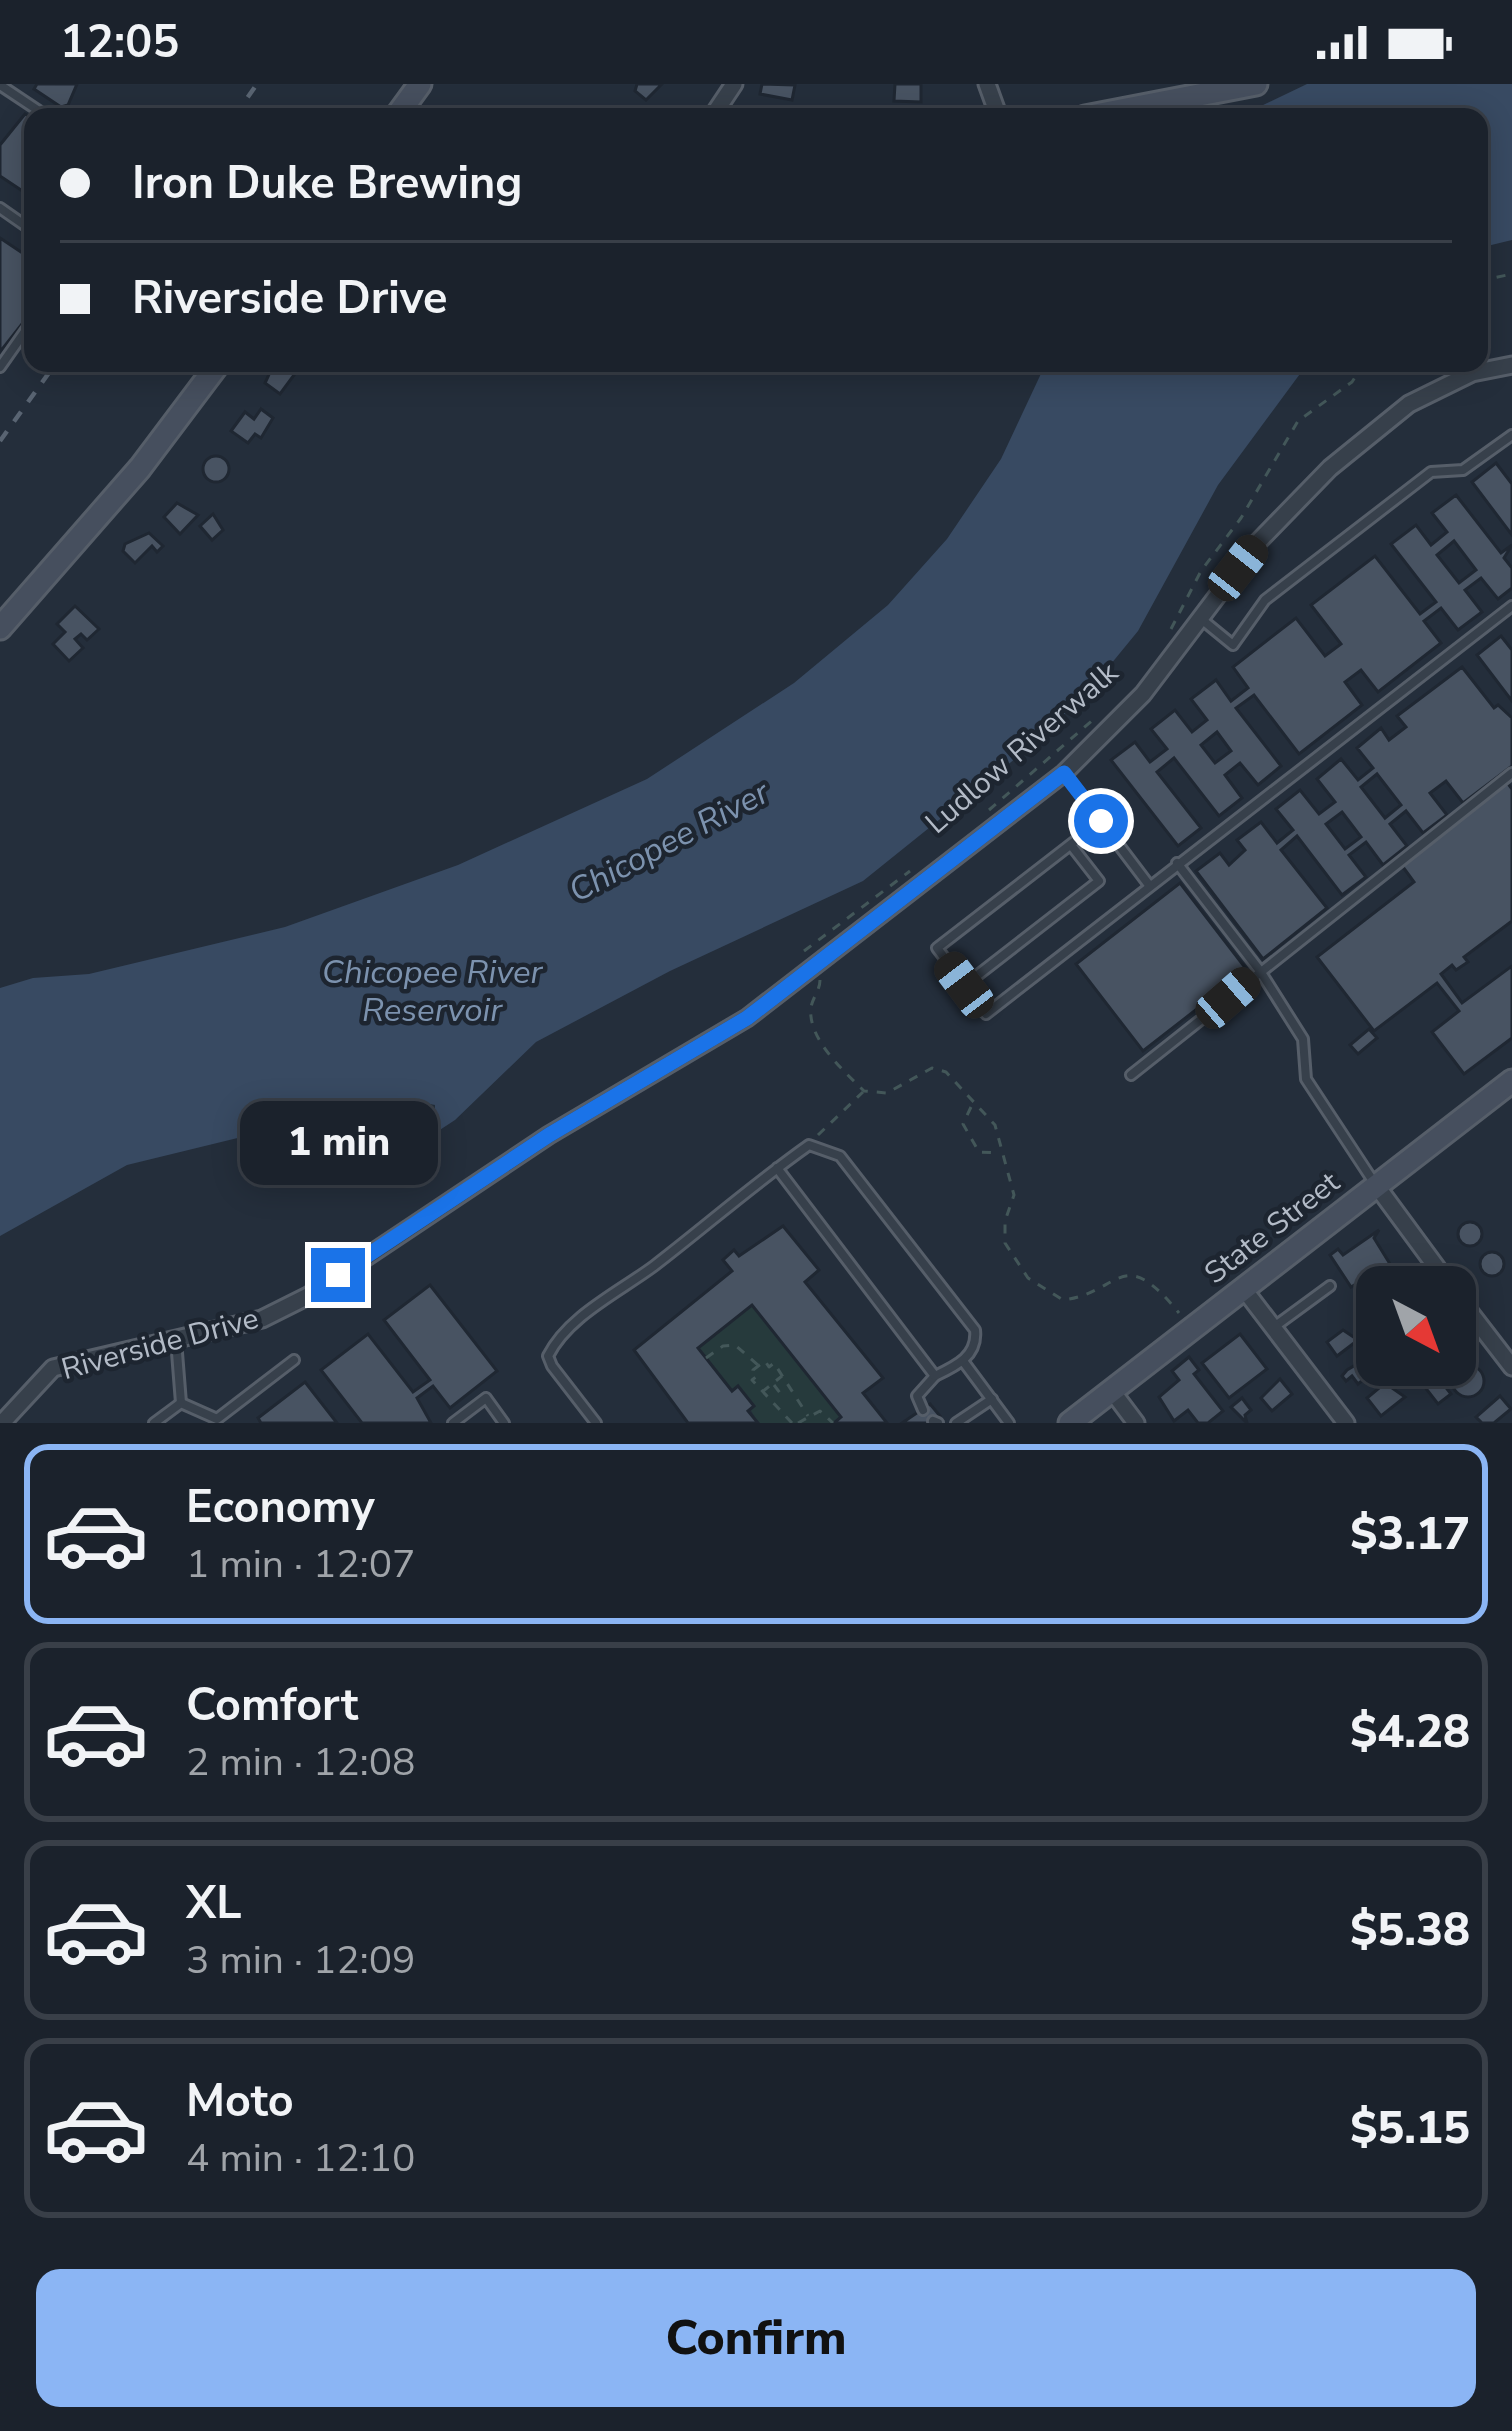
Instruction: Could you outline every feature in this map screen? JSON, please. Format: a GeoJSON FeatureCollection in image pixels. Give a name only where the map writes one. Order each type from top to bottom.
{"type":"FeatureCollection","features":[{"type":"Feature","properties":{"kind":"street"},"geometry":{"type":"LineString","coordinates":[[1132,108],[1256,84]]}},
{"type":"Feature","properties":{"kind":"street"},"geometry":{"type":"LineString","coordinates":[[0,628],[140,468],[212,372]]}},
{"type":"Feature","properties":{"kind":"street","name":"Riverside Drive"},"geometry":{"type":"LineString","coordinates":[[2,1423],[52,1368],[262,1319],[308,1296],[549,1135],[747,1018],[1064,773],[1143,694],[1258,542],[1330,468],[1409,404],[1477,372]]}},
{"type":"Feature","properties":{"kind":"street","name":"State Street"},"geometry":{"type":"LineString","coordinates":[[1070,1423],[1376,1185],[1510,1088]]}},
{"type":"Feature","properties":{"kind":"street"},"geometry":{"type":"LineString","coordinates":[[1376,1185],[1435,1266]]}},
{"type":"Feature","properties":{"kind":"street"},"geometry":{"type":"LineString","coordinates":[[1243,1288],[1346,1423]]}},
{"type":"Feature","properties":{"kind":"street"},"geometry":{"type":"LineString","coordinates":[[1476,1320],[1512,1367]]}},
{"type":"Feature","properties":{"kind":"street"},"geometry":{"type":"LineString","coordinates":[[1112,1390],[1136,1423]]}},
{"type":"Feature","properties":{"kind":"lane"},"geometry":{"type":"LineString","coordinates":[[0,85],[34,108]]}},
{"type":"Feature","properties":{"kind":"lane"},"geometry":{"type":"LineString","coordinates":[[0,367],[24,333]]}},
{"type":"Feature","properties":{"kind":"lane"},"geometry":{"type":"LineString","coordinates":[[1199,618],[1233,645],[1265,600],[1431,472],[1463,470],[1512,435]]}},
{"type":"Feature","properties":{"kind":"lane"},"geometry":{"type":"LineString","coordinates":[[1101,821],[937,948],[986,1013],[1512,606]]}},
{"type":"Feature","properties":{"kind":"lane"},"geometry":{"type":"LineString","coordinates":[[1064,773],[1149,885]]}},
{"type":"Feature","properties":{"kind":"lane"},"geometry":{"type":"LineString","coordinates":[[1131,1075],[1166,1052],[1260,971],[1512,773]]}},
{"type":"Feature","properties":{"kind":"lane"},"geometry":{"type":"LineString","coordinates":[[964,985],[1099,881],[1071,845]]}},
{"type":"Feature","properties":{"kind":"lane"},"geometry":{"type":"LineString","coordinates":[[1177,863],[1260,971],[1303,1040],[1306,1079],[1376,1185]]}},
{"type":"Feature","properties":{"kind":"lane"},"geometry":{"type":"LineString","coordinates":[[596,1423],[552,1366],[548,1356],[555,1343],[808,1145],[841,1156],[975,1330],[974,1348],[963,1361],[935,1376],[917,1396],[923,1410]]}},
{"type":"Feature","properties":{"kind":"lane"},"geometry":{"type":"LineString","coordinates":[[777,1168],[935,1376]]}},
{"type":"Feature","properties":{"kind":"lane"},"geometry":{"type":"LineString","coordinates":[[1273,1328],[1330,1286]]}},
{"type":"Feature","properties":{"kind":"lane"},"geometry":{"type":"LineString","coordinates":[[176,1340],[181,1403]]}},
{"type":"Feature","properties":{"kind":"lane"},"geometry":{"type":"LineString","coordinates":[[181,1403],[217,1419],[294,1360]]}},
{"type":"Feature","properties":{"kind":"lane"},"geometry":{"type":"LineString","coordinates":[[963,1361],[1010,1423]]}},
{"type":"Feature","properties":{"kind":"lane"},"geometry":{"type":"LineString","coordinates":[[454,1423],[486,1398],[504,1423]]}},
{"type":"Feature","properties":{"kind":"lane"},"geometry":{"type":"LineString","coordinates":[[956,1423],[992,1399]]}},
{"type":"Feature","properties":{"kind":"lane"},"geometry":{"type":"LineString","coordinates":[[154,1423],[181,1403]]}},
{"type":"Feature","properties":{"kind":"path"},"geometry":{"type":"LineString","coordinates":[[1171,629],[1201,571],[1240,518],[1298,421],[1352,382],[1358,372]]}},
{"type":"Feature","properties":{"kind":"path","name":"Ludlow Riverwalk"},"geometry":{"type":"LineString","coordinates":[[984,814],[1108,707]]}},
{"type":"Feature","properties":{"kind":"path","name":"Ludlow Riverwalk"},"geometry":{"type":"LineString","coordinates":[[808,958],[803,950],[921,863]]}},
{"type":"Feature","properties":{"kind":"path"},"geometry":{"type":"LineString","coordinates":[[818,976],[822,984],[811,1006],[813,1022],[821,1042],[864,1091],[887,1093],[932,1068],[946,1072],[995,1125],[1014,1196],[1004,1221],[1005,1243],[1028,1278],[1063,1300],[1118,1275],[1138,1276],[1179,1313]]}},
{"type":"Feature","properties":{"kind":"path"},"geometry":{"type":"LineString","coordinates":[[808,1145],[864,1091]]}},
{"type":"Feature","properties":{"kind":"path"},"geometry":{"type":"LineString","coordinates":[[972,1105],[963,1117],[967,1140],[980,1152],[999,1153]]}},
{"type":"Feature","properties":{"kind":"path"},"geometry":{"type":"LineString","coordinates":[[706,1358],[723,1346],[735,1345],[758,1366]]}},
{"type":"Feature","properties":{"kind":"path"},"geometry":{"type":"LineString","coordinates":[[758,1376],[753,1370],[765,1361],[769,1367]]}},
{"type":"Feature","properties":{"kind":"path"},"geometry":{"type":"LineString","coordinates":[[808,1416],[774,1363],[752,1380],[795,1423],[820,1412],[832,1423]]}},
{"type":"Feature","properties":{"kind":"path"},"geometry":{"type":"LineString","coordinates":[[762,1392],[783,1375]]}},
{"type":"Feature","properties":{"kind":"path"},"geometry":{"type":"LineString","coordinates":[[772,1383],[783,1397]]}},
{"type":"Feature","properties":{"kind":"green space"},"geometry":{"type":"Polygon","coordinates":[[[752,1305],[841,1417],[834,1423],[758,1423],[738,1387],[732,1391],[698,1348],[752,1305]]]}},
{"type":"Feature","properties":{"kind":"water"},"geometry":{"type":"Polygon","coordinates":[[[1307,84],[1512,84],[1512,240],[1488,246],[1488,108],[1257,108],[1307,84]]]}},
{"type":"Feature","properties":{"kind":"water","name":"Chicopee River Reservoir"},"geometry":{"type":"Polygon","coordinates":[[[1042,372],[1301,372],[1218,485],[1138,631],[1088,692],[1031,746],[863,881],[670,971],[536,1042],[455,1120],[423,1141],[435,1120],[435,1105],[410,1100],[361,1117],[278,1128],[127,1165],[0,1236],[0,988],[33,978],[89,974],[285,927],[458,865],[647,779],[794,683],[888,605],[947,539],[1001,459],[1042,372]]]}},
{"type":"Feature","properties":{"kind":"building"},"geometry":{"type":"Polygon","coordinates":[[[37,84],[77,84],[68,105],[61,107],[34,89],[37,84]]]}},
{"type":"Feature","properties":{"kind":"building"},"geometry":{"type":"Polygon","coordinates":[[[637,84],[662,84],[646,100],[635,91],[637,84]]]}},
{"type":"Feature","properties":{"kind":"building"},"geometry":{"type":"Polygon","coordinates":[[[762,84],[795,85],[792,100],[760,94],[762,84]]]}},
{"type":"Feature","properties":{"kind":"building"},"geometry":{"type":"Polygon","coordinates":[[[895,84],[921,84],[921,102],[894,101],[895,84]]]}},
{"type":"Feature","properties":{"kind":"building"},"geometry":{"type":"Polygon","coordinates":[[[24,115],[24,192],[0,176],[0,145],[24,115]]]}},
{"type":"Feature","properties":{"kind":"building"},"geometry":{"type":"Polygon","coordinates":[[[0,238],[24,254],[24,321],[0,352],[0,238]]]}},
{"type":"Feature","properties":{"kind":"building"},"geometry":{"type":"Polygon","coordinates":[[[270,372],[296,372],[280,394],[265,383],[270,372]]]}},
{"type":"Feature","properties":{"kind":"building"},"geometry":{"type":"Polygon","coordinates":[[[261,409],[273,418],[261,438],[255,434],[248,443],[231,431],[245,412],[254,419],[261,409]]]}},
{"type":"Feature","properties":{"kind":"building"},"geometry":{"type":"Polygon","coordinates":[[[216,456],[226,459],[226,479],[216,482],[206,479],[203,469],[206,459],[216,456]]]}},
{"type":"Feature","properties":{"kind":"building"},"geometry":{"type":"Polygon","coordinates":[[[1496,463],[1512,484],[1512,535],[1472,482],[1496,463]]]}},
{"type":"Feature","properties":{"kind":"building"},"geometry":{"type":"Polygon","coordinates":[[[1456,495],[1501,553],[1512,545],[1504,558],[1512,568],[1512,588],[1498,599],[1481,578],[1465,590],[1482,612],[1458,630],[1441,608],[1424,621],[1441,643],[1378,692],[1361,670],[1345,682],[1362,705],[1299,754],[1254,695],[1236,708],[1281,766],[1258,785],[1240,763],[1225,775],[1242,798],[1219,816],[1174,758],[1157,772],[1201,828],[1178,846],[1111,760],[1135,742],[1150,762],[1167,749],[1151,729],[1175,710],[1192,732],[1207,720],[1191,699],[1216,680],[1231,701],[1248,688],[1233,667],[1296,618],[1325,656],[1341,644],[1311,605],[1375,556],[1420,614],[1436,602],[1391,544],[1416,525],[1431,545],[1447,532],[1432,513],[1456,495]],[[1454,541],[1437,555],[1459,583],[1476,570],[1454,541]],[[1217,732],[1201,745],[1215,763],[1231,751],[1217,732]]]}},
{"type":"Feature","properties":{"kind":"building"},"geometry":{"type":"Polygon","coordinates":[[[177,503],[198,515],[180,534],[164,517],[177,503]]]}},
{"type":"Feature","properties":{"kind":"building"},"geometry":{"type":"Polygon","coordinates":[[[213,514],[223,530],[212,540],[200,526],[213,514]]]}},
{"type":"Feature","properties":{"kind":"building"},"geometry":{"type":"Polygon","coordinates":[[[149,533],[163,546],[157,552],[152,546],[135,563],[123,551],[125,544],[149,533]]]}},
{"type":"Feature","properties":{"kind":"building"},"geometry":{"type":"Polygon","coordinates":[[[75,606],[99,629],[87,640],[81,634],[75,639],[83,648],[69,661],[53,644],[65,632],[57,624],[75,606]]]}},
{"type":"Feature","properties":{"kind":"building"},"geometry":{"type":"Polygon","coordinates":[[[1501,636],[1512,650],[1512,701],[1477,655],[1501,636]]]}},
{"type":"Feature","properties":{"kind":"building"},"geometry":{"type":"Polygon","coordinates":[[[1462,667],[1494,708],[1498,705],[1512,718],[1512,766],[1463,803],[1446,781],[1430,793],[1447,815],[1423,833],[1406,811],[1390,824],[1407,846],[1383,865],[1366,842],[1349,855],[1366,877],[1342,895],[1297,836],[1281,850],[1327,908],[1263,959],[1196,871],[1220,853],[1229,865],[1245,850],[1237,840],[1261,822],[1277,843],[1293,830],[1276,809],[1300,790],[1319,814],[1335,802],[1317,779],[1341,759],[1358,780],[1373,768],[1357,748],[1381,728],[1389,740],[1406,727],[1397,716],[1462,667]],[[1377,774],[1361,787],[1385,818],[1401,805],[1377,774]],[[1342,812],[1326,824],[1345,849],[1361,837],[1342,812]]]}},
{"type":"Feature","properties":{"kind":"building"},"geometry":{"type":"Polygon","coordinates":[[[1506,781],[1512,789],[1512,921],[1464,957],[1468,962],[1456,970],[1452,965],[1441,974],[1462,1003],[1512,966],[1512,1038],[1464,1074],[1432,1032],[1459,1011],[1437,983],[1374,1031],[1317,957],[1414,882],[1400,863],[1506,781]]]}},
{"type":"Feature","properties":{"kind":"building"},"geometry":{"type":"Polygon","coordinates":[[[1180,883],[1247,970],[1143,1051],[1076,964],[1180,883]]]}},
{"type":"Feature","properties":{"kind":"building"},"geometry":{"type":"Polygon","coordinates":[[[1369,1029],[1377,1038],[1358,1054],[1350,1045],[1369,1029]]]}},
{"type":"Feature","properties":{"kind":"building"},"geometry":{"type":"Polygon","coordinates":[[[1470,1222],[1482,1234],[1470,1246],[1458,1234],[1470,1222]]]}},
{"type":"Feature","properties":{"kind":"building"},"geometry":{"type":"Polygon","coordinates":[[[783,1226],[819,1270],[805,1282],[883,1378],[863,1393],[887,1423],[834,1423],[841,1417],[752,1305],[698,1348],[732,1391],[738,1386],[754,1406],[748,1411],[758,1423],[688,1423],[634,1350],[732,1271],[723,1260],[734,1250],[739,1256],[783,1226]]]}},
{"type":"Feature","properties":{"kind":"building"},"geometry":{"type":"Polygon","coordinates":[[[1379,1230],[1374,1238],[1390,1264],[1356,1266],[1356,1284],[1351,1287],[1330,1255],[1338,1249],[1343,1255],[1379,1230]]]}},
{"type":"Feature","properties":{"kind":"building"},"geometry":{"type":"Polygon","coordinates":[[[1492,1252],[1504,1264],[1492,1276],[1480,1264],[1492,1252]]]}},
{"type":"Feature","properties":{"kind":"building"},"geometry":{"type":"Polygon","coordinates":[[[430,1285],[497,1371],[450,1408],[433,1386],[417,1398],[431,1423],[362,1423],[321,1370],[368,1334],[413,1392],[430,1380],[384,1320],[430,1285]]]}},
{"type":"Feature","properties":{"kind":"building"},"geometry":{"type":"Polygon","coordinates":[[[1343,1330],[1356,1339],[1337,1356],[1327,1342],[1343,1330]]]}},
{"type":"Feature","properties":{"kind":"building"},"geometry":{"type":"Polygon","coordinates":[[[1240,1334],[1267,1369],[1229,1398],[1202,1363],[1240,1334]]]}},
{"type":"Feature","properties":{"kind":"building"},"geometry":{"type":"Polygon","coordinates":[[[1189,1357],[1199,1370],[1194,1374],[1223,1411],[1208,1423],[1198,1423],[1188,1410],[1174,1421],[1159,1397],[1179,1380],[1172,1371],[1189,1357]]]}},
{"type":"Feature","properties":{"kind":"building"},"geometry":{"type":"Polygon","coordinates":[[[1356,1365],[1356,1381],[1342,1376],[1356,1365]]]}},
{"type":"Feature","properties":{"kind":"building"},"geometry":{"type":"Polygon","coordinates":[[[1476,1368],[1482,1375],[1482,1387],[1474,1395],[1462,1395],[1454,1387],[1476,1386],[1476,1368]]]}},
{"type":"Feature","properties":{"kind":"building"},"geometry":{"type":"Polygon","coordinates":[[[1280,1379],[1292,1394],[1272,1411],[1261,1398],[1280,1379]]]}},
{"type":"Feature","properties":{"kind":"building"},"geometry":{"type":"Polygon","coordinates":[[[305,1382],[337,1423],[261,1423],[258,1418],[305,1382]]]}},
{"type":"Feature","properties":{"kind":"building"},"geometry":{"type":"Polygon","coordinates":[[[1381,1386],[1405,1397],[1381,1416],[1367,1398],[1381,1386]]]}},
{"type":"Feature","properties":{"kind":"building"},"geometry":{"type":"Polygon","coordinates":[[[1424,1386],[1445,1386],[1451,1394],[1438,1404],[1424,1386]]]}},
{"type":"Feature","properties":{"kind":"building"},"geometry":{"type":"Polygon","coordinates":[[[1500,1396],[1511,1409],[1494,1423],[1482,1423],[1476,1417],[1500,1396]]]}},
{"type":"Feature","properties":{"kind":"building"},"geometry":{"type":"Polygon","coordinates":[[[1242,1398],[1251,1410],[1245,1415],[1247,1423],[1231,1407],[1242,1398]]]}},
{"type":"Feature","properties":{"kind":"building"},"geometry":{"type":"Polygon","coordinates":[[[930,1404],[940,1416],[930,1423],[902,1423],[930,1404]]]}},
{"type":"Feature","properties":{"kind":"railway"},"geometry":{"type":"LineString","coordinates":[[240,108],[257,84]]}},
{"type":"Feature","properties":{"kind":"railway"},"geometry":{"type":"LineString","coordinates":[[0,441],[50,372]]}},
{"type":"Feature","properties":{"kind":"route"},"geometry":{"type":"LineString","coordinates":[[338,1275],[549,1135],[747,1018],[1064,773],[1101,821]]}},
{"type":"Feature","properties":{"kind":"water label","name":"Chicopee River"},"geometry":{"type":"Point","coordinates":[669,842]}}]}
